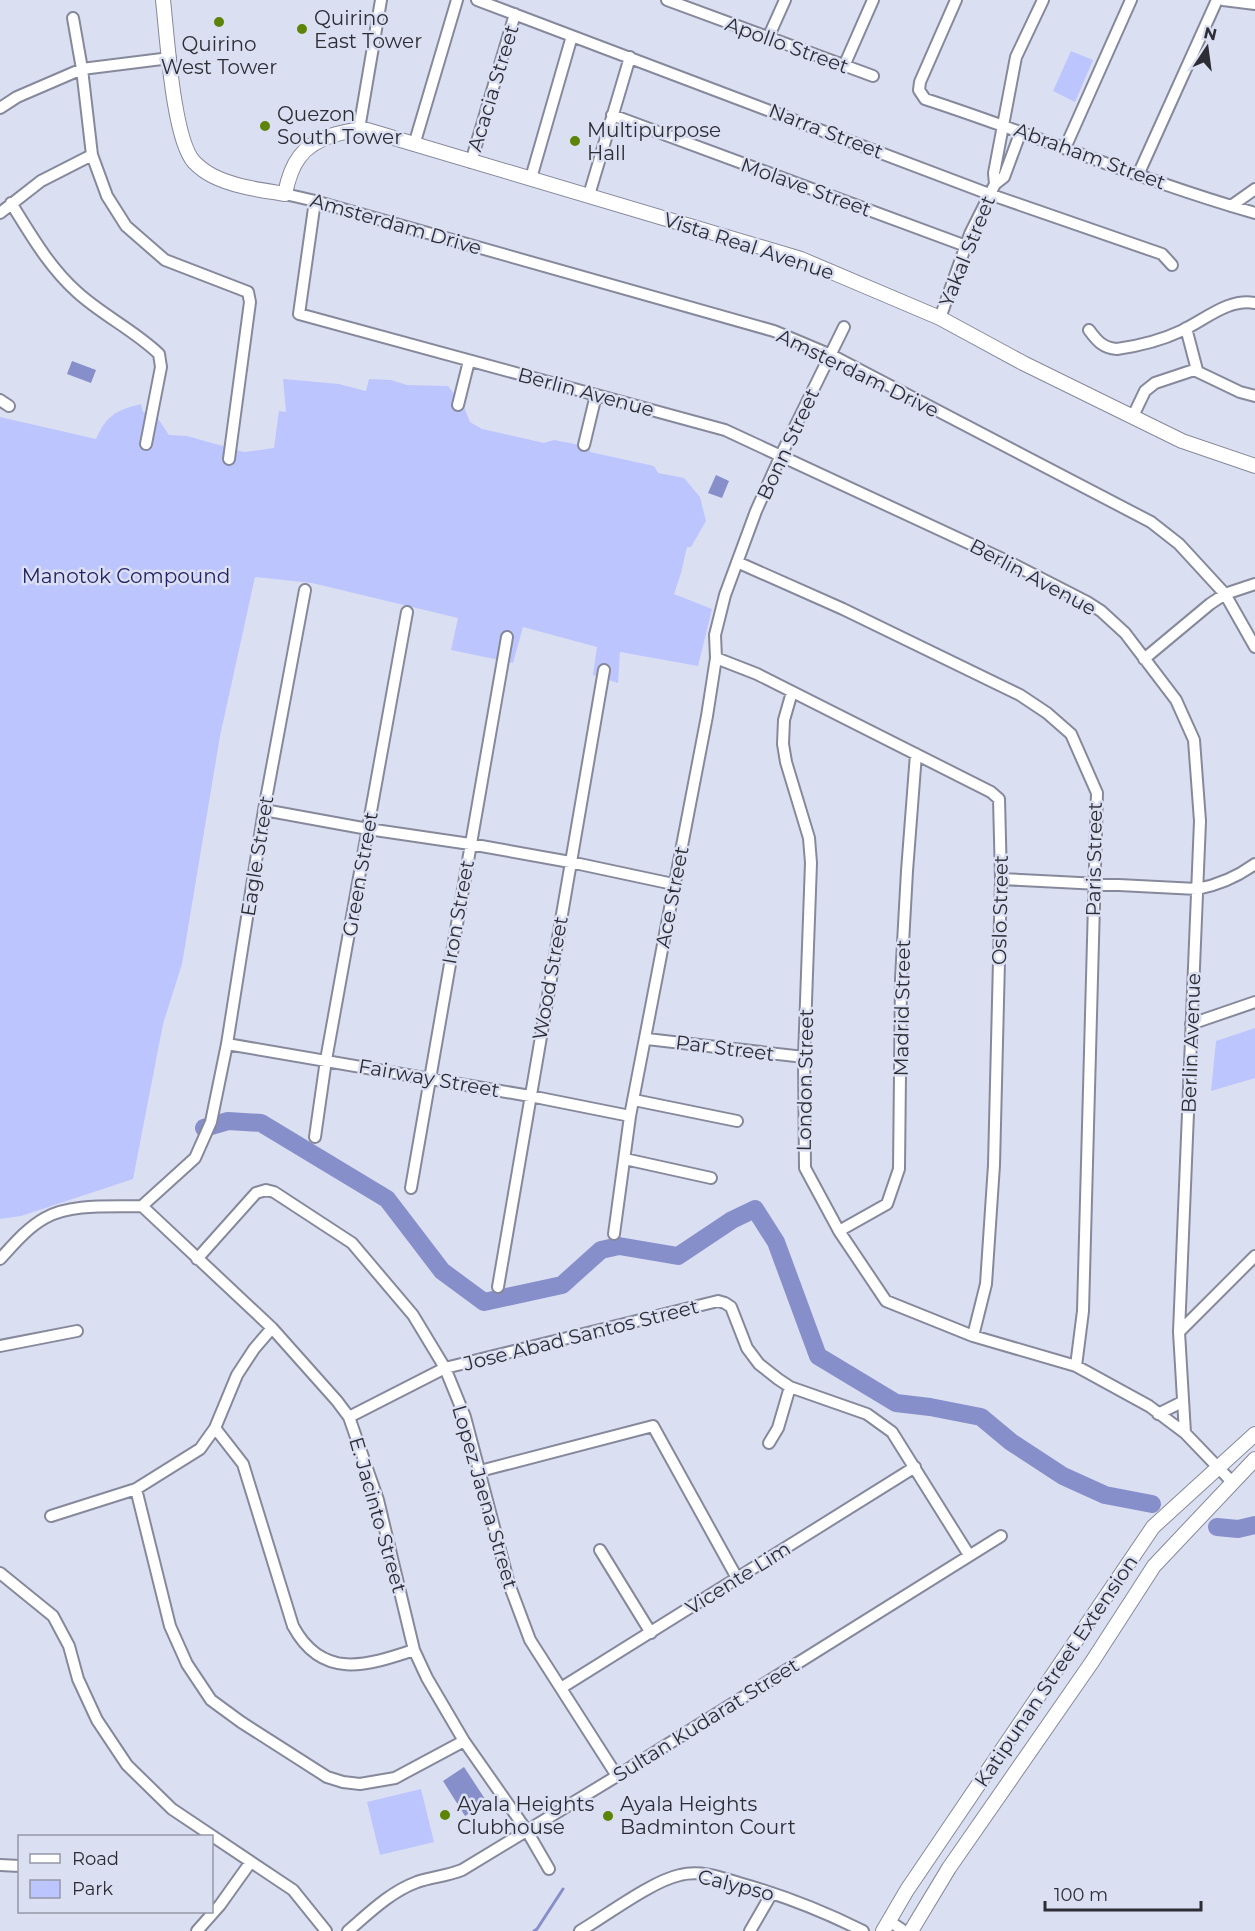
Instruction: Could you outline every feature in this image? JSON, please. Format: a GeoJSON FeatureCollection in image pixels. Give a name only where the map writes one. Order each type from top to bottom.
{"type":"FeatureCollection","features":[{"type":"Feature","properties":{"kind":"street"},"geometry":{"type":"LineString","coordinates":[[163,0],[177,119],[183,140],[194,162],[212,176],[237,185],[285,194],[289,173],[302,152],[318,140],[359,129],[381,0]]}},
{"type":"Feature","properties":{"kind":"street"},"geometry":{"type":"LineString","coordinates":[[414,145],[457,0]]}},
{"type":"Feature","properties":{"kind":"street","name":"Narra Street"},"geometry":{"type":"LineString","coordinates":[[477,0],[992,189],[1162,254],[1172,265]]}},
{"type":"Feature","properties":{"kind":"street","name":"Apollo Street"},"geometry":{"type":"LineString","coordinates":[[667,0],[695,5],[768,38],[873,76]]}},
{"type":"Feature","properties":{"kind":"street"},"geometry":{"type":"LineString","coordinates":[[768,38],[785,0]]}},
{"type":"Feature","properties":{"kind":"street"},"geometry":{"type":"LineString","coordinates":[[844,66],[873,0]]}},
{"type":"Feature","properties":{"kind":"street","name":"Abraham Street"},"geometry":{"type":"LineString","coordinates":[[956,0],[920,82],[919,90],[925,99],[1004,124],[1138,175],[1255,213]]}},
{"type":"Feature","properties":{"kind":"street","name":"Yakal Street"},"geometry":{"type":"LineString","coordinates":[[940,318],[966,246],[992,189],[1017,57],[1043,0]]}},
{"type":"Feature","properties":{"kind":"street"},"geometry":{"type":"LineString","coordinates":[[1065,148],[1131,0]]}},
{"type":"Feature","properties":{"kind":"street"},"geometry":{"type":"LineString","coordinates":[[1138,175],[1217,0]]}},
{"type":"Feature","properties":{"kind":"street"},"geometry":{"type":"LineString","coordinates":[[1223,0],[1255,4]]}},
{"type":"Feature","properties":{"kind":"street","name":"Acacia Street"},"geometry":{"type":"LineString","coordinates":[[471,162],[515,14]]}},
{"type":"Feature","properties":{"kind":"street"},"geometry":{"type":"LineString","coordinates":[[73,18],[82,69],[92,155],[107,196],[126,226],[165,260],[248,292],[250,302],[229,459]]}},
{"type":"Feature","properties":{"kind":"street"},"geometry":{"type":"LineString","coordinates":[[531,178],[572,36]]}},
{"type":"Feature","properties":{"kind":"street"},"geometry":{"type":"LineString","coordinates":[[589,195],[630,57]]}},
{"type":"Feature","properties":{"kind":"street"},"geometry":{"type":"LineString","coordinates":[[0,108],[17,97],[82,69],[170,58]]}},
{"type":"Feature","properties":{"kind":"street","name":"Molave Street"},"geometry":{"type":"LineString","coordinates":[[612,115],[966,246]]}},
{"type":"Feature","properties":{"kind":"street","name":"Vista Real Avenue"},"geometry":{"type":"LineString","coordinates":[[359,129],[801,259],[940,318],[1023,363],[1196,446],[1255,466]]}},
{"type":"Feature","properties":{"kind":"street","name":"Yakal Street"},"geometry":{"type":"LineString","coordinates":[[992,189],[1004,177],[1021,131]]}},
{"type":"Feature","properties":{"kind":"street"},"geometry":{"type":"LineString","coordinates":[[0,213],[41,181],[92,155]]}},
{"type":"Feature","properties":{"kind":"street"},"geometry":{"type":"LineString","coordinates":[[1231,206],[1255,189]]}},
{"type":"Feature","properties":{"kind":"street","name":"Amsterdam Drive"},"geometry":{"type":"LineString","coordinates":[[285,194],[774,331],[831,355],[1151,522],[1179,544],[1226,594],[1255,647]]}},
{"type":"Feature","properties":{"kind":"street","name":"Berlin Avenue"},"geometry":{"type":"LineString","coordinates":[[315,201],[299,314],[725,430],[1007,561],[1087,602],[1101,611],[1125,633],[1176,700],[1194,740],[1200,821],[1179,1332],[1185,1433]]}},
{"type":"Feature","properties":{"kind":"street"},"geometry":{"type":"LineString","coordinates":[[11,203],[45,258],[76,291],[107,317],[159,354],[161,367],[146,444]]}},
{"type":"Feature","properties":{"kind":"street"},"geometry":{"type":"LineString","coordinates":[[1089,330],[1099,343],[1110,349],[1117,349],[1179,332],[1232,304],[1255,303]]}},
{"type":"Feature","properties":{"kind":"street","name":"Bonn Street"},"geometry":{"type":"LineString","coordinates":[[737,562],[781,455],[844,327]]}},
{"type":"Feature","properties":{"kind":"street"},"geometry":{"type":"LineString","coordinates":[[1186,328],[1197,370]]}},
{"type":"Feature","properties":{"kind":"street"},"geometry":{"type":"LineString","coordinates":[[458,405],[469,361]]}},
{"type":"Feature","properties":{"kind":"street"},"geometry":{"type":"LineString","coordinates":[[1133,416],[1145,391],[1155,383],[1197,370],[1240,392],[1255,396]]}},
{"type":"Feature","properties":{"kind":"street"},"geometry":{"type":"LineString","coordinates":[[584,445],[596,395]]}},
{"type":"Feature","properties":{"kind":"street","name":"Ace Street"},"geometry":{"type":"LineString","coordinates":[[615,1234],[630,1116],[647,1039],[716,658],[715,635],[725,595],[737,562]]}},
{"type":"Feature","properties":{"kind":"street","name":"Paris Street"},"geometry":{"type":"LineString","coordinates":[[737,562],[843,609],[1020,695],[1047,713],[1071,734],[1097,793],[1083,1311],[1076,1366]]}},
{"type":"Feature","properties":{"kind":"street"},"geometry":{"type":"LineString","coordinates":[[1144,659],[1202,610],[1226,594],[1255,584]]}},
{"type":"Feature","properties":{"kind":"street","name":"Eagle Street"},"geometry":{"type":"LineString","coordinates":[[142,1206],[195,1158],[211,1122],[227,1044],[264,810],[304,590]]}},
{"type":"Feature","properties":{"kind":"street","name":"Green Street"},"geometry":{"type":"LineString","coordinates":[[315,1137],[326,1060],[407,612]]}},
{"type":"Feature","properties":{"kind":"street","name":"Iron Street"},"geometry":{"type":"LineString","coordinates":[[411,1188],[507,637]]}},
{"type":"Feature","properties":{"kind":"street","name":"Oslo Street"},"geometry":{"type":"LineString","coordinates":[[716,658],[757,674],[991,792],[999,799],[1001,879],[994,1165],[986,1284],[973,1336]]}},
{"type":"Feature","properties":{"kind":"street","name":"Wood Street"},"geometry":{"type":"LineString","coordinates":[[498,1287],[604,670]]}},
{"type":"Feature","properties":{"kind":"street","name":"London Street"},"geometry":{"type":"LineString","coordinates":[[792,692],[784,720],[783,744],[786,762],[809,838],[811,863],[804,1057],[805,1168],[839,1231],[886,1301],[973,1336],[1076,1366],[1149,1406],[1185,1433]]}},
{"type":"Feature","properties":{"kind":"street","name":"Madrid Street"},"geometry":{"type":"LineString","coordinates":[[839,1231],[887,1204],[899,1169],[901,979],[916,754]]}},
{"type":"Feature","properties":{"kind":"street"},"geometry":{"type":"LineString","coordinates":[[264,810],[368,829],[471,844],[674,884]]}},
{"type":"Feature","properties":{"kind":"street"},"geometry":{"type":"LineString","coordinates":[[1001,879],[1197,889],[1213,886],[1239,876],[1255,864]]}},
{"type":"Feature","properties":{"kind":"street"},"geometry":{"type":"LineString","coordinates":[[1191,1024],[1255,1002]]}},
{"type":"Feature","properties":{"kind":"street","name":"Par Street"},"geometry":{"type":"LineString","coordinates":[[647,1039],[804,1057]]}},
{"type":"Feature","properties":{"kind":"street","name":"Fairway Street"},"geometry":{"type":"LineString","coordinates":[[227,1044],[530,1096],[630,1116]]}},
{"type":"Feature","properties":{"kind":"street"},"geometry":{"type":"LineString","coordinates":[[634,1100],[737,1121]]}},
{"type":"Feature","properties":{"kind":"street"},"geometry":{"type":"LineString","coordinates":[[625,1159],[711,1178]]}},
{"type":"Feature","properties":{"kind":"street","name":"Lopez Jaena Street"},"geometry":{"type":"LineString","coordinates":[[197,1259],[256,1193],[266,1190],[274,1192],[352,1243],[412,1315],[445,1368],[465,1416],[509,1584],[530,1640],[617,1776]]}},
{"type":"Feature","properties":{"kind":"street"},"geometry":{"type":"LineString","coordinates":[[0,1258],[27,1231],[47,1217],[81,1207],[142,1206]]}},
{"type":"Feature","properties":{"kind":"street","name":"E. Jacinto Street"},"geometry":{"type":"LineString","coordinates":[[142,1206],[272,1328],[349,1417],[378,1500],[414,1650],[427,1678],[464,1741],[527,1831],[549,1869]]}},
{"type":"Feature","properties":{"kind":"street"},"geometry":{"type":"LineString","coordinates":[[1179,1332],[1255,1256]]}},
{"type":"Feature","properties":{"kind":"street","name":"Jose Abad Santos Street"},"geometry":{"type":"LineString","coordinates":[[349,1417],[445,1368],[718,1301],[731,1307],[747,1348],[759,1364],[790,1386]]}},
{"type":"Feature","properties":{"kind":"street"},"geometry":{"type":"LineString","coordinates":[[51,1516],[136,1489],[200,1449],[215,1428],[237,1375],[254,1349],[272,1328]]}},
{"type":"Feature","properties":{"kind":"street"},"geometry":{"type":"LineString","coordinates":[[0,1346],[77,1331]]}},
{"type":"Feature","properties":{"kind":"street"},"geometry":{"type":"LineString","coordinates":[[769,1443],[778,1428],[790,1386],[867,1414],[892,1432],[969,1555]]}},
{"type":"Feature","properties":{"kind":"street"},"geometry":{"type":"LineString","coordinates":[[1158,1414],[1182,1402]]}},
{"type":"Feature","properties":{"kind":"street"},"geometry":{"type":"LineString","coordinates":[[480,1471],[653,1426],[737,1578]]}},
{"type":"Feature","properties":{"kind":"street"},"geometry":{"type":"LineString","coordinates":[[215,1428],[243,1464],[290,1616],[300,1640],[313,1654],[332,1661],[352,1664],[372,1664],[414,1650]]}},
{"type":"Feature","properties":{"kind":"street"},"geometry":{"type":"LineString","coordinates":[[1185,1433],[1215,1471],[1230,1485]]}},
{"type":"Feature","properties":{"kind":"street","name":"Katipunan Street Extension"},"geometry":{"type":"LineString","coordinates":[[886,1926],[907,1890],[1153,1527],[1255,1434]]}},
{"type":"Feature","properties":{"kind":"street","name":"Katipunan Street Extension"},"geometry":{"type":"LineString","coordinates":[[910,1931],[949,1868],[1092,1662],[1154,1566],[1255,1459]]}},
{"type":"Feature","properties":{"kind":"street","name":"Vicente Lim"},"geometry":{"type":"LineString","coordinates":[[561,1689],[915,1467]]}},
{"type":"Feature","properties":{"kind":"street"},"geometry":{"type":"LineString","coordinates":[[136,1489],[170,1626],[187,1664],[211,1700],[317,1771],[343,1782],[360,1784],[394,1778],[464,1741]]}},
{"type":"Feature","properties":{"kind":"street","name":"Sultan Kudarat Street"},"geometry":{"type":"LineString","coordinates":[[348,1931],[396,1892],[418,1882],[447,1876],[462,1870],[1001,1536]]}},
{"type":"Feature","properties":{"kind":"street"},"geometry":{"type":"LineString","coordinates":[[600,1550],[651,1633]]}},
{"type":"Feature","properties":{"kind":"street"},"geometry":{"type":"LineString","coordinates":[[0,1573],[53,1616],[69,1646],[78,1679],[97,1720],[127,1765],[172,1809],[210,1835]]}},
{"type":"Feature","properties":{"kind":"street"},"geometry":{"type":"LineString","coordinates":[[213,1837],[293,1890],[326,1931]]}},
{"type":"Feature","properties":{"kind":"street"},"geometry":{"type":"LineString","coordinates":[[213,1913],[250,1863]]}},
{"type":"Feature","properties":{"kind":"street"},"geometry":{"type":"LineString","coordinates":[[0,1865],[18,1866]]}},
{"type":"Feature","properties":{"kind":"street","name":"Calypso"},"geometry":{"type":"LineString","coordinates":[[580,1931],[664,1880],[681,1874],[696,1873],[711,1875],[772,1893],[818,1909],[863,1931]]}},
{"type":"Feature","properties":{"kind":"street"},"geometry":{"type":"LineString","coordinates":[[750,1931],[772,1893]]}},
{"type":"Feature","properties":{"kind":"street"},"geometry":{"type":"LineString","coordinates":[[196,1931],[213,1913]]}},
{"type":"Feature","properties":{"kind":"street"},"geometry":{"type":"LineString","coordinates":[[886,1926],[904,1931]]}},
{"type":"Feature","properties":{"kind":"green space"},"geometry":{"type":"Polygon","coordinates":[[[1071,51],[1093,60],[1075,102],[1053,91],[1071,51]]]}},
{"type":"Feature","properties":{"kind":"green space","name":"Manotok Compound"},"geometry":{"type":"Polygon","coordinates":[[[283,379],[339,384],[366,391],[369,379],[391,380],[407,385],[448,386],[464,407],[470,422],[482,429],[544,443],[554,440],[590,447],[590,452],[654,466],[658,473],[684,478],[700,497],[706,521],[691,547],[687,547],[674,594],[712,609],[698,666],[620,652],[618,683],[593,675],[597,647],[523,627],[513,663],[451,650],[458,618],[312,583],[255,577],[220,736],[182,964],[163,1024],[133,1179],[21,1216],[0,1219],[0,417],[96,439],[113,415],[141,404],[143,412],[155,414],[169,435],[187,436],[244,452],[274,448],[279,411],[286,412],[283,379]]]}},
{"type":"Feature","properties":{"kind":"green space"},"geometry":{"type":"Polygon","coordinates":[[[1255,1028],[1255,1078],[1211,1091],[1216,1041],[1255,1028]]]}},
{"type":"Feature","properties":{"kind":"green space"},"geometry":{"type":"Polygon","coordinates":[[[421,1789],[434,1842],[380,1855],[367,1802],[421,1789]]]}},
{"type":"Feature","properties":{"kind":"shaded area"},"geometry":{"type":"Polygon","coordinates":[[[72,361],[96,370],[91,383],[67,374],[72,361]]]}},
{"type":"Feature","properties":{"kind":"shaded area"},"geometry":{"type":"Polygon","coordinates":[[[716,475],[729,481],[722,498],[708,493],[716,475]]]}},
{"type":"Feature","properties":{"kind":"shaded area"},"geometry":{"type":"Polygon","coordinates":[[[464,1767],[487,1802],[465,1816],[443,1781],[464,1767]]]}},
{"type":"Feature","properties":{"kind":"waterway"},"geometry":{"type":"LineString","coordinates":[[204,1128],[228,1121],[261,1123],[387,1199],[442,1271],[484,1302],[562,1285],[601,1250],[619,1246],[678,1256],[732,1220],[755,1209],[776,1242],[818,1356],[896,1403],[981,1417],[1011,1442],[1063,1476],[1105,1495],[1152,1504]]}},
{"type":"Feature","properties":{"kind":"waterway"},"geometry":{"type":"LineString","coordinates":[[1217,1527],[1238,1529],[1255,1525]]}},
{"type":"Feature","properties":{"kind":"waterway"},"geometry":{"type":"LineString","coordinates":[[534,1931],[563,1889]]}},
{"type":"Feature","properties":{"kind":"place","name":"Quirino West Tower"},"geometry":{"type":"Point","coordinates":[219,22]}},
{"type":"Feature","properties":{"kind":"place","name":"Quirino East Tower"},"geometry":{"type":"Point","coordinates":[302,29]}},
{"type":"Feature","properties":{"kind":"place","name":"Quezon South Tower"},"geometry":{"type":"Point","coordinates":[265,126]}},
{"type":"Feature","properties":{"kind":"place","name":"Multipurpose Hall"},"geometry":{"type":"Point","coordinates":[575,141]}},
{"type":"Feature","properties":{"kind":"place","name":"Ayala Heights Clubhouse"},"geometry":{"type":"Point","coordinates":[445,1815]}},
{"type":"Feature","properties":{"kind":"place","name":"Ayala Heights Badminton Court"},"geometry":{"type":"Point","coordinates":[608,1816]}}]}
